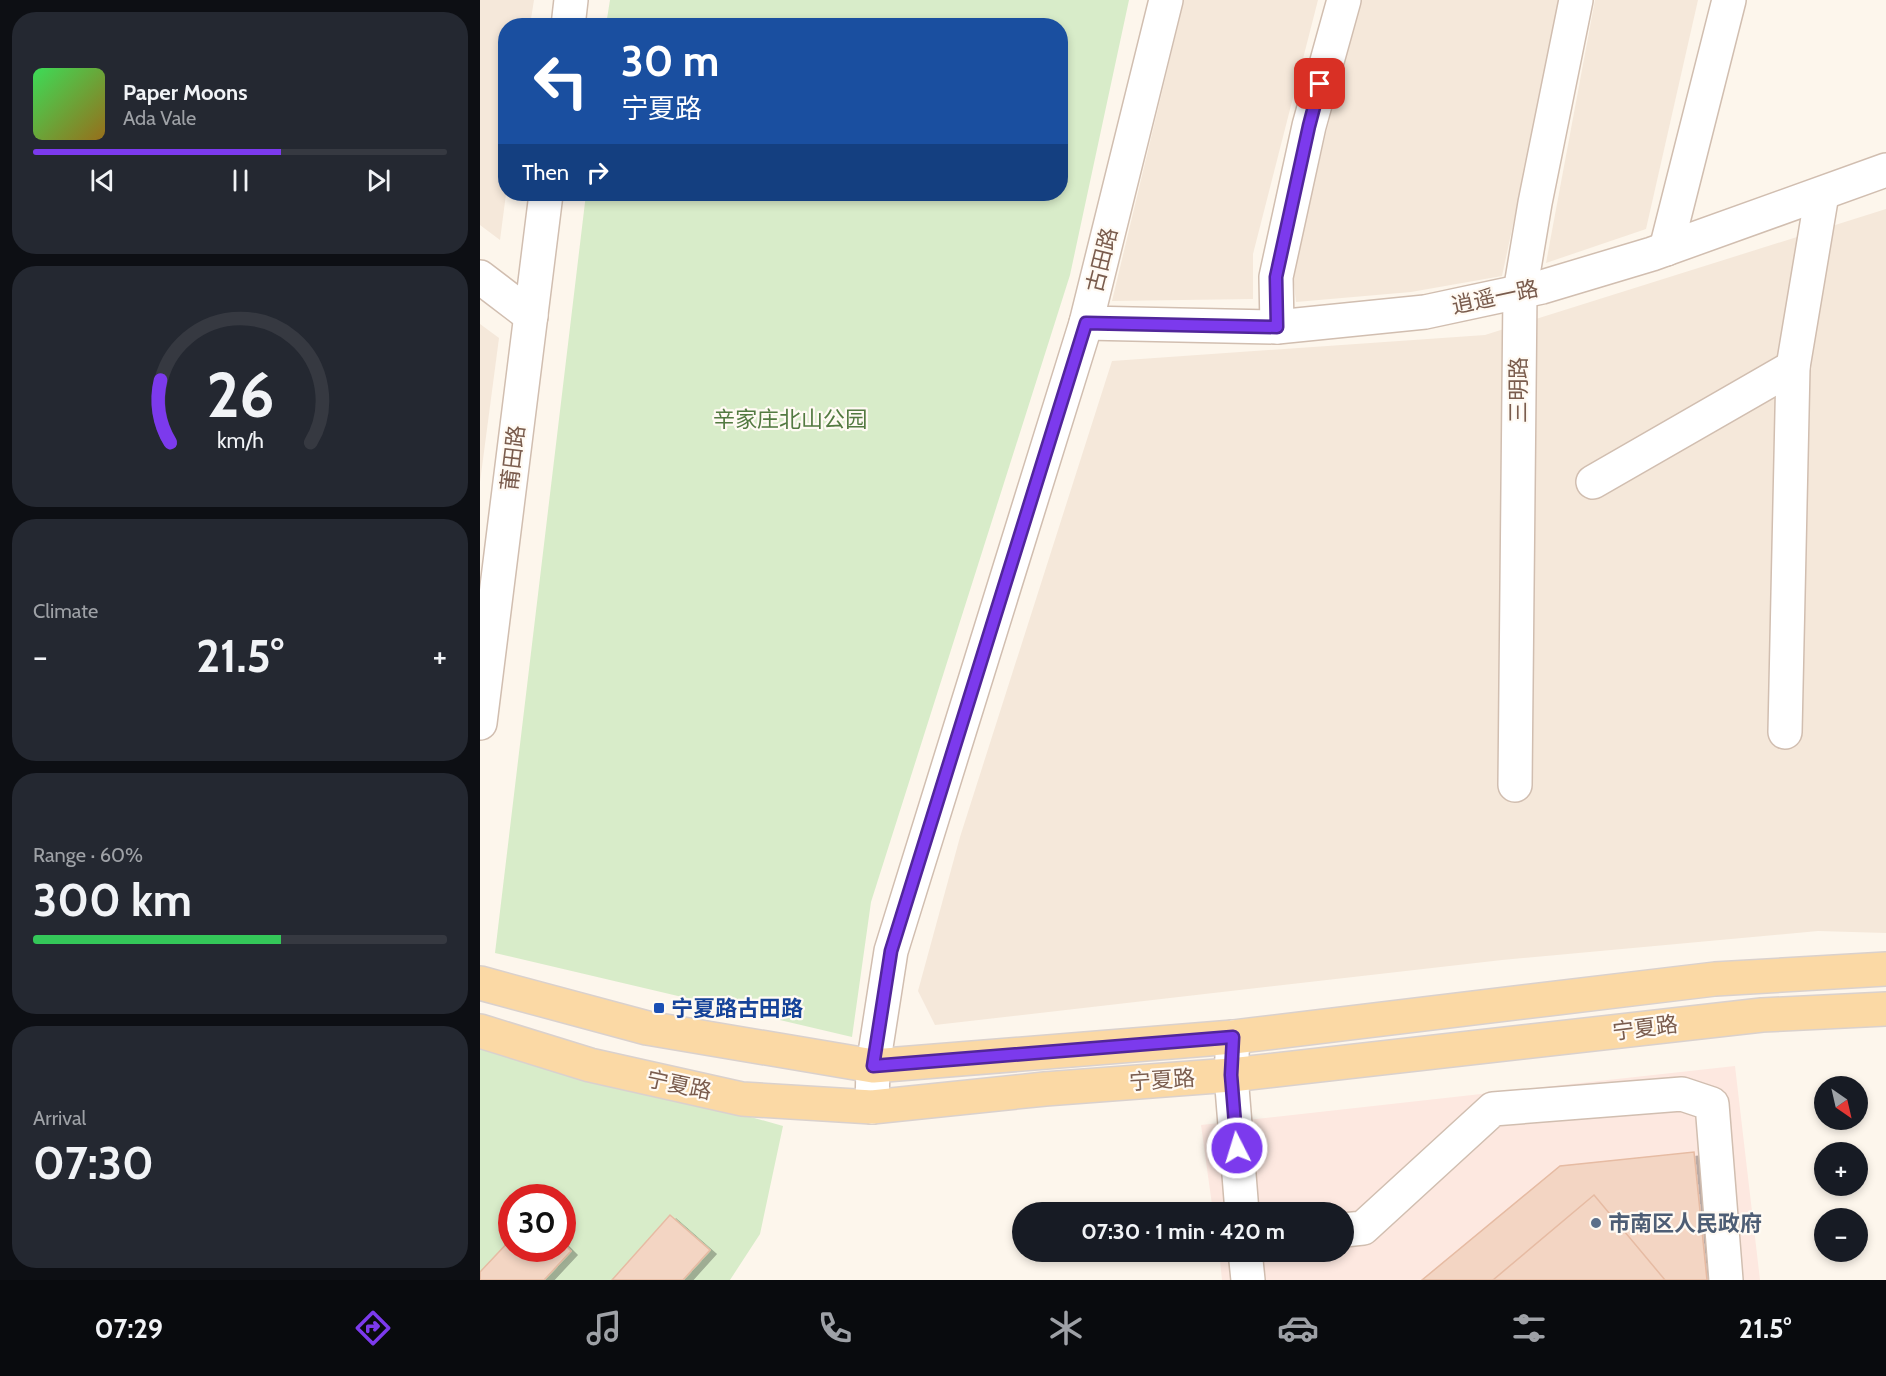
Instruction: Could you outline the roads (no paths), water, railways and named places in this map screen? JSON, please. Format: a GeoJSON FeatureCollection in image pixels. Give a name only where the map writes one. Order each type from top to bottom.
{"type":"FeatureCollection","features":[{"type":"Feature","properties":{"kind":"main road","name":"宁夏路"},"geometry":{"type":"LineString","coordinates":[[480,983],[646,1028],[873,1066],[1233,1037],[1715,979],[1886,969]]}},
{"type":"Feature","properties":{"kind":"main road","name":"宁夏路"},"geometry":{"type":"LineString","coordinates":[[480,1030],[590,1065],[742,1099],[872,1107],[1045,1089],[1231,1075],[1762,1015],[1886,1009]]}},
{"type":"Feature","properties":{"kind":"street"},"geometry":{"type":"LineString","coordinates":[[569,18],[571,0]]}},
{"type":"Feature","properties":{"kind":"street","name":"古田路"},"geometry":{"type":"LineString","coordinates":[[872,1107],[873,1066],[891,951],[1086,323],[1166,0]]}},
{"type":"Feature","properties":{"kind":"street"},"geometry":{"type":"LineString","coordinates":[[1277,327],[1276,277],[1309,126],[1344,0]]}},
{"type":"Feature","properties":{"kind":"street","name":"三明路"},"geometry":{"type":"LineString","coordinates":[[1515,785],[1520,292],[1534,203],[1576,0]]}},
{"type":"Feature","properties":{"kind":"street"},"geometry":{"type":"LineString","coordinates":[[1666,249],[1729,0]]}},
{"type":"Feature","properties":{"kind":"street","name":"逍遥一路"},"geometry":{"type":"LineString","coordinates":[[1086,323],[1277,327],[1425,312],[1542,287],[1666,249],[1886,170]]}},
{"type":"Feature","properties":{"kind":"street"},"geometry":{"type":"LineString","coordinates":[[1785,732],[1793,367],[1822,194]]}},
{"type":"Feature","properties":{"kind":"street","name":"莆田路"},"geometry":{"type":"LineString","coordinates":[[480,723],[545,201]]}},
{"type":"Feature","properties":{"kind":"street"},"geometry":{"type":"LineString","coordinates":[[480,277],[531,316]]}},
{"type":"Feature","properties":{"kind":"street"},"geometry":{"type":"LineString","coordinates":[[1593,482],[1793,367]]}},
{"type":"Feature","properties":{"kind":"street"},"geometry":{"type":"LineString","coordinates":[[1233,1037],[1231,1075],[1241,1202]]}},
{"type":"Feature","properties":{"kind":"street"},"geometry":{"type":"LineString","coordinates":[[1354,1229],[1364,1228],[1493,1108],[1682,1094],[1712,1104],[1726,1280]]}},
{"type":"Feature","properties":{"kind":"street"},"geometry":{"type":"LineString","coordinates":[[1246,1262],[1248,1280]]}},
{"type":"Feature","properties":{"kind":"place","name":"宁夏路古田路"},"geometry":{"type":"Point","coordinates":[659,1008]}},
{"type":"Feature","properties":{"kind":"place","name":"市南区人民政府"},"geometry":{"type":"Point","coordinates":[1596,1223]}},
{"type":"Feature","properties":{"kind":"park label","name":"辛家庄北山公园"},"geometry":{"type":"Point","coordinates":[790,419]}}]}
